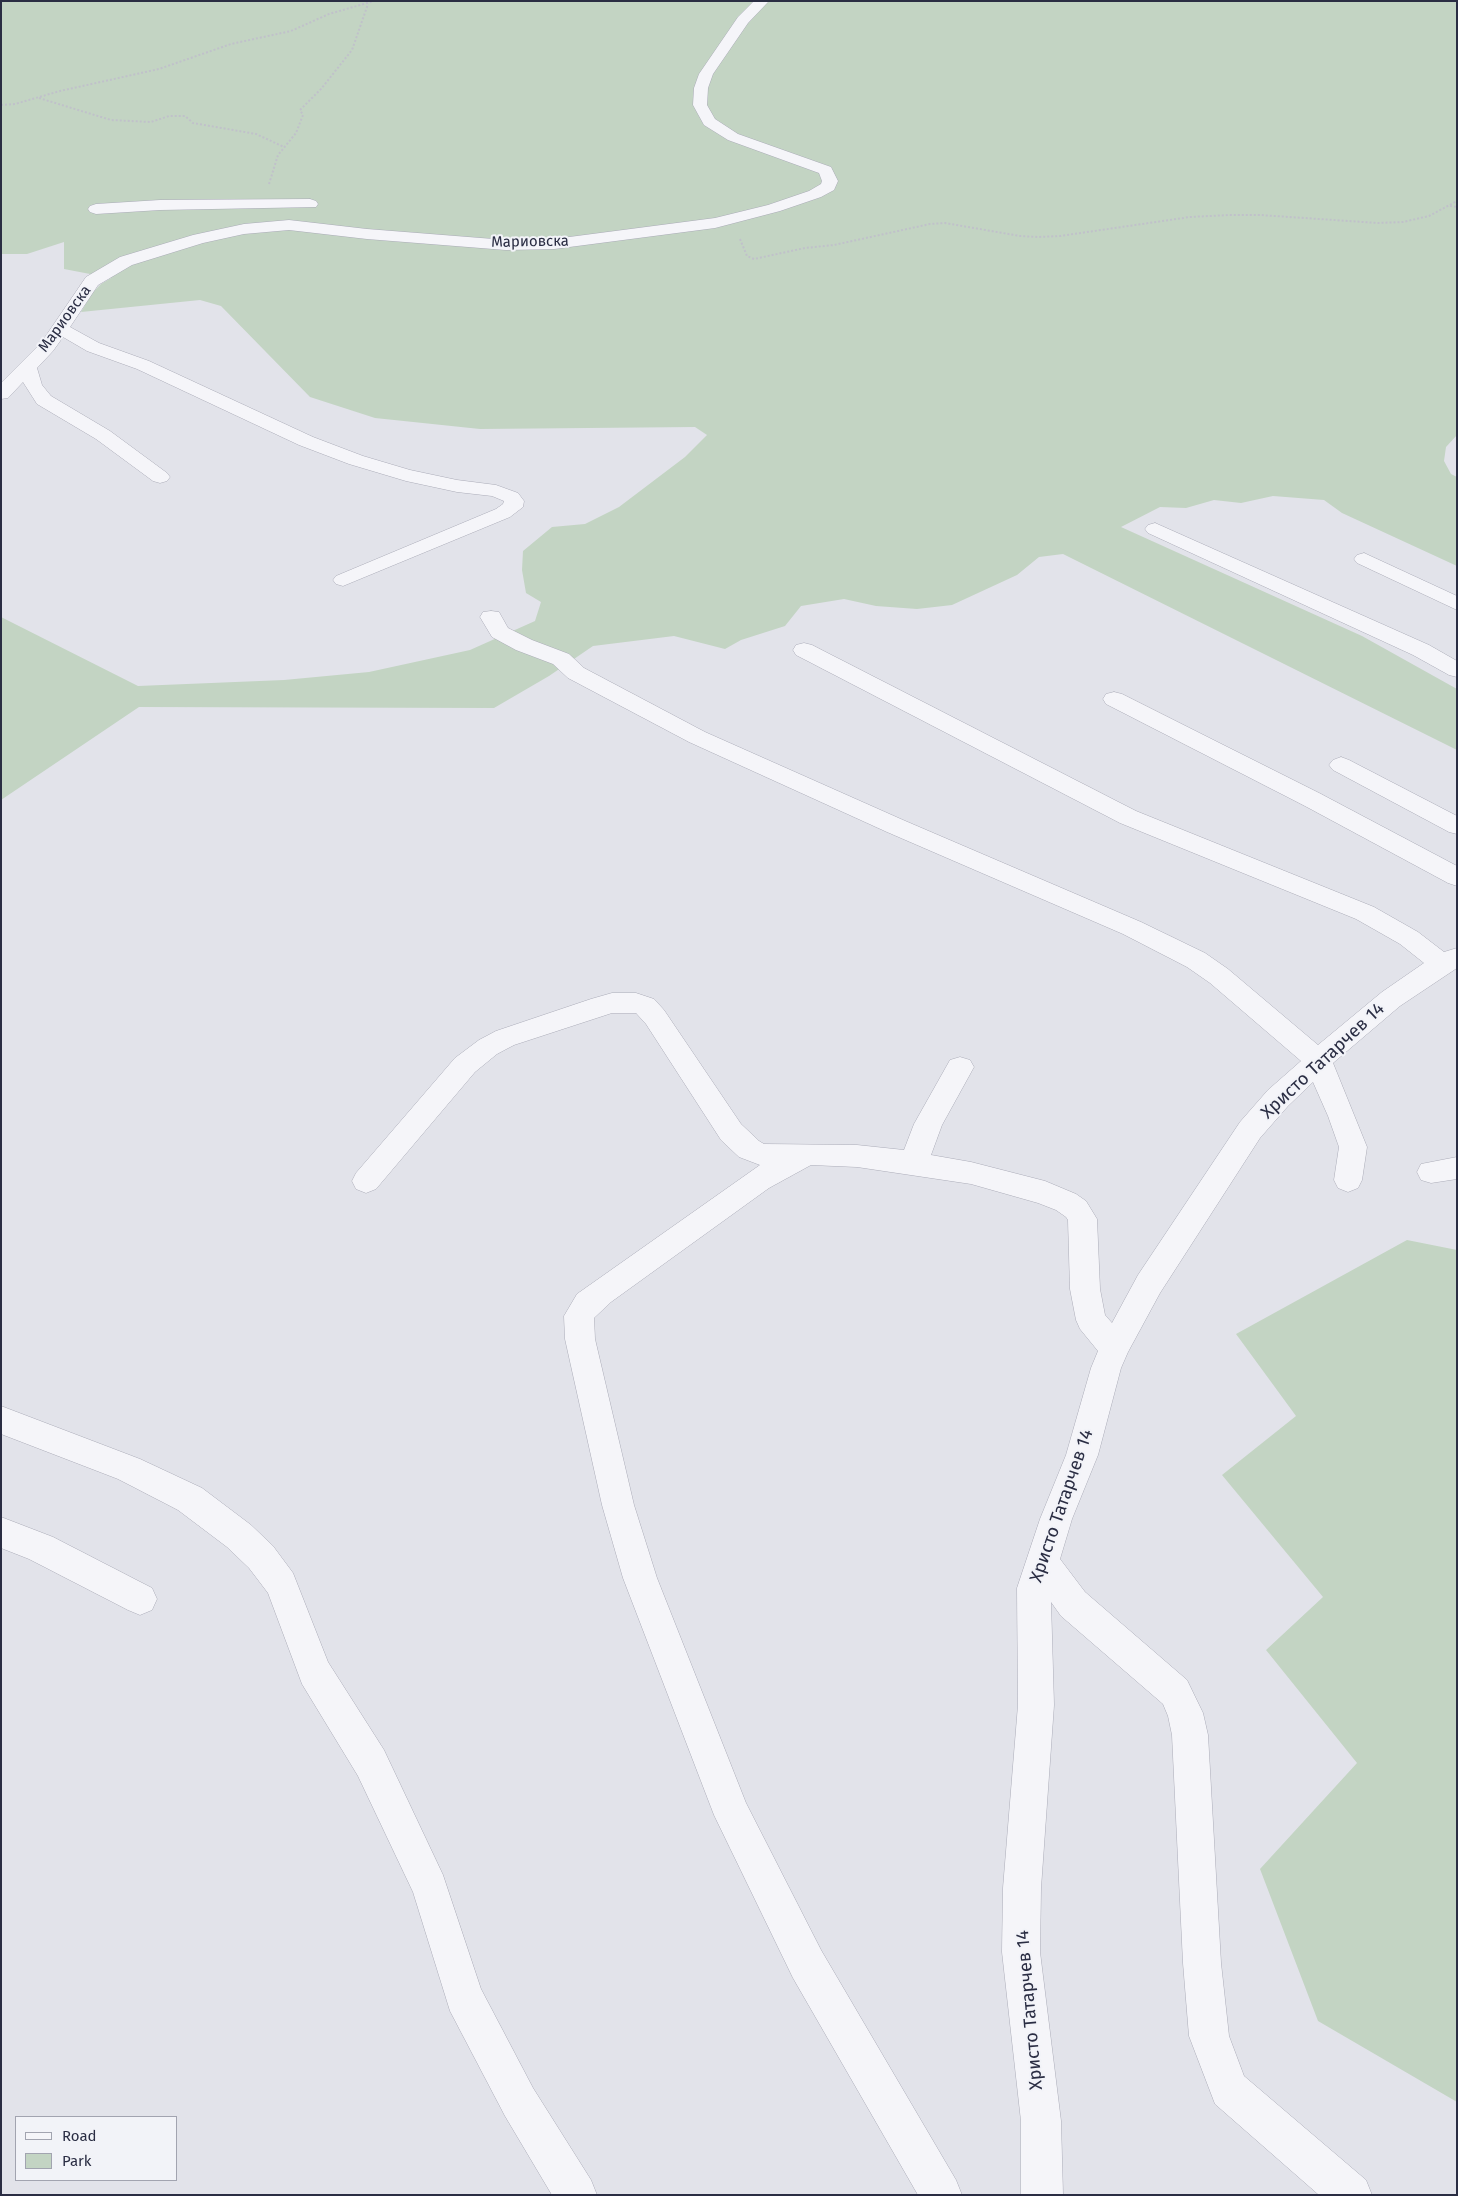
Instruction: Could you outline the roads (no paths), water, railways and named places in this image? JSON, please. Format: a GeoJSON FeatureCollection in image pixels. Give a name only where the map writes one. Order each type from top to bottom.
{"type":"FeatureCollection","features":[{"type":"Feature","properties":{"kind":"street","name":"Мариовска"},"geometry":{"type":"LineString","coordinates":[[1,394],[28,368],[61,329],[92,282],[119,264],[208,237],[244,229],[303,226],[367,234],[506,245],[554,244],[735,219],[797,202],[828,187],[830,181],[825,170],[754,146],[719,130],[709,122],[702,112],[700,105],[701,88],[706,74],[743,20],[762,1]]}},
{"type":"Feature","properties":{"kind":"street"},"geometry":{"type":"LineString","coordinates":[[266,194],[326,209],[356,221],[367,234]]}},
{"type":"Feature","properties":{"kind":"street"},"geometry":{"type":"LineString","coordinates":[[96,209],[160,205],[326,209]]}},
{"type":"Feature","properties":{"kind":"street"},"geometry":{"type":"LineString","coordinates":[[61,329],[86,344],[143,364],[306,441],[356,460],[406,475],[457,486],[496,491],[511,497],[514,501],[513,507],[502,513],[343,580]]}},
{"type":"Feature","properties":{"kind":"street"},"geometry":{"type":"LineString","coordinates":[[28,368],[33,386],[44,400],[103,435],[160,477]]}},
{"type":"Feature","properties":{"kind":"street"},"geometry":{"type":"LineString","coordinates":[[1155,530],[1421,650],[1457,670]]}},
{"type":"Feature","properties":{"kind":"street"},"geometry":{"type":"LineString","coordinates":[[1364,559],[1457,604]]}},
{"type":"Feature","properties":{"kind":"street"},"geometry":{"type":"LineString","coordinates":[[491,617],[500,632],[524,645],[561,659],[584,677],[697,737],[895,826],[1132,928],[1196,960],[1319,1061],[1353,1147],[1348,1180]]}},
{"type":"Feature","properties":{"kind":"street"},"geometry":{"type":"LineString","coordinates":[[804,650],[1128,817],[1365,913],[1449,960]]}},
{"type":"Feature","properties":{"kind":"street"},"geometry":{"type":"LineString","coordinates":[[1114,699],[1322,804],[1457,877]]}},
{"type":"Feature","properties":{"kind":"street"},"geometry":{"type":"LineString","coordinates":[[1341,765],[1457,826]]}},
{"type":"Feature","properties":{"kind":"street","name":"Христо Татарчев 14"},"geometry":{"type":"LineString","coordinates":[[1042,2195],[1041,2121],[1021,1952],[1022,1888],[1036,1705],[1034,1588],[1042,1562],[1082,1454],[1114,1348],[1154,1276],[1250,1130],[1278,1098],[1391,999],[1449,960]]}},
{"type":"Feature","properties":{"kind":"street"},"geometry":{"type":"LineString","coordinates":[[366,1181],[466,1066],[488,1047],[505,1038],[591,1009],[623,1002],[636,1003],[645,1006],[655,1017],[732,1132],[749,1149],[771,1156],[808,1154],[857,1156],[971,1173],[1036,1190],[1066,1202],[1076,1209],[1082,1219],[1087,1306],[1091,1320],[1114,1348]]}},
{"type":"Feature","properties":{"kind":"street"},"geometry":{"type":"LineString","coordinates":[[914,1163],[928,1124],[960,1067]]}},
{"type":"Feature","properties":{"kind":"street"},"geometry":{"type":"LineString","coordinates":[[808,1154],[778,1168],[759,1180],[600,1293],[588,1303],[579,1316],[580,1339],[618,1505],[640,1578],[732,1815],[808,1964],[941,2195]]}},
{"type":"Feature","properties":{"kind":"street"},"geometry":{"type":"LineString","coordinates":[[1,1420],[129,1469],[190,1498],[239,1536],[261,1557],[281,1584],[314,1672],[371,1763],[430,1888],[464,1997],[519,2102],[576,2195]]}},
{"type":"Feature","properties":{"kind":"street"},"geometry":{"type":"LineString","coordinates":[[1,1532],[41,1548],[140,1599]]}},
{"type":"Feature","properties":{"kind":"street"},"geometry":{"type":"LineString","coordinates":[[1042,1562],[1073,1604],[1174,1692],[1185,1713],[1190,1735],[1202,1963],[1209,2036],[1229,2090],[1351,2195]]}}]}
